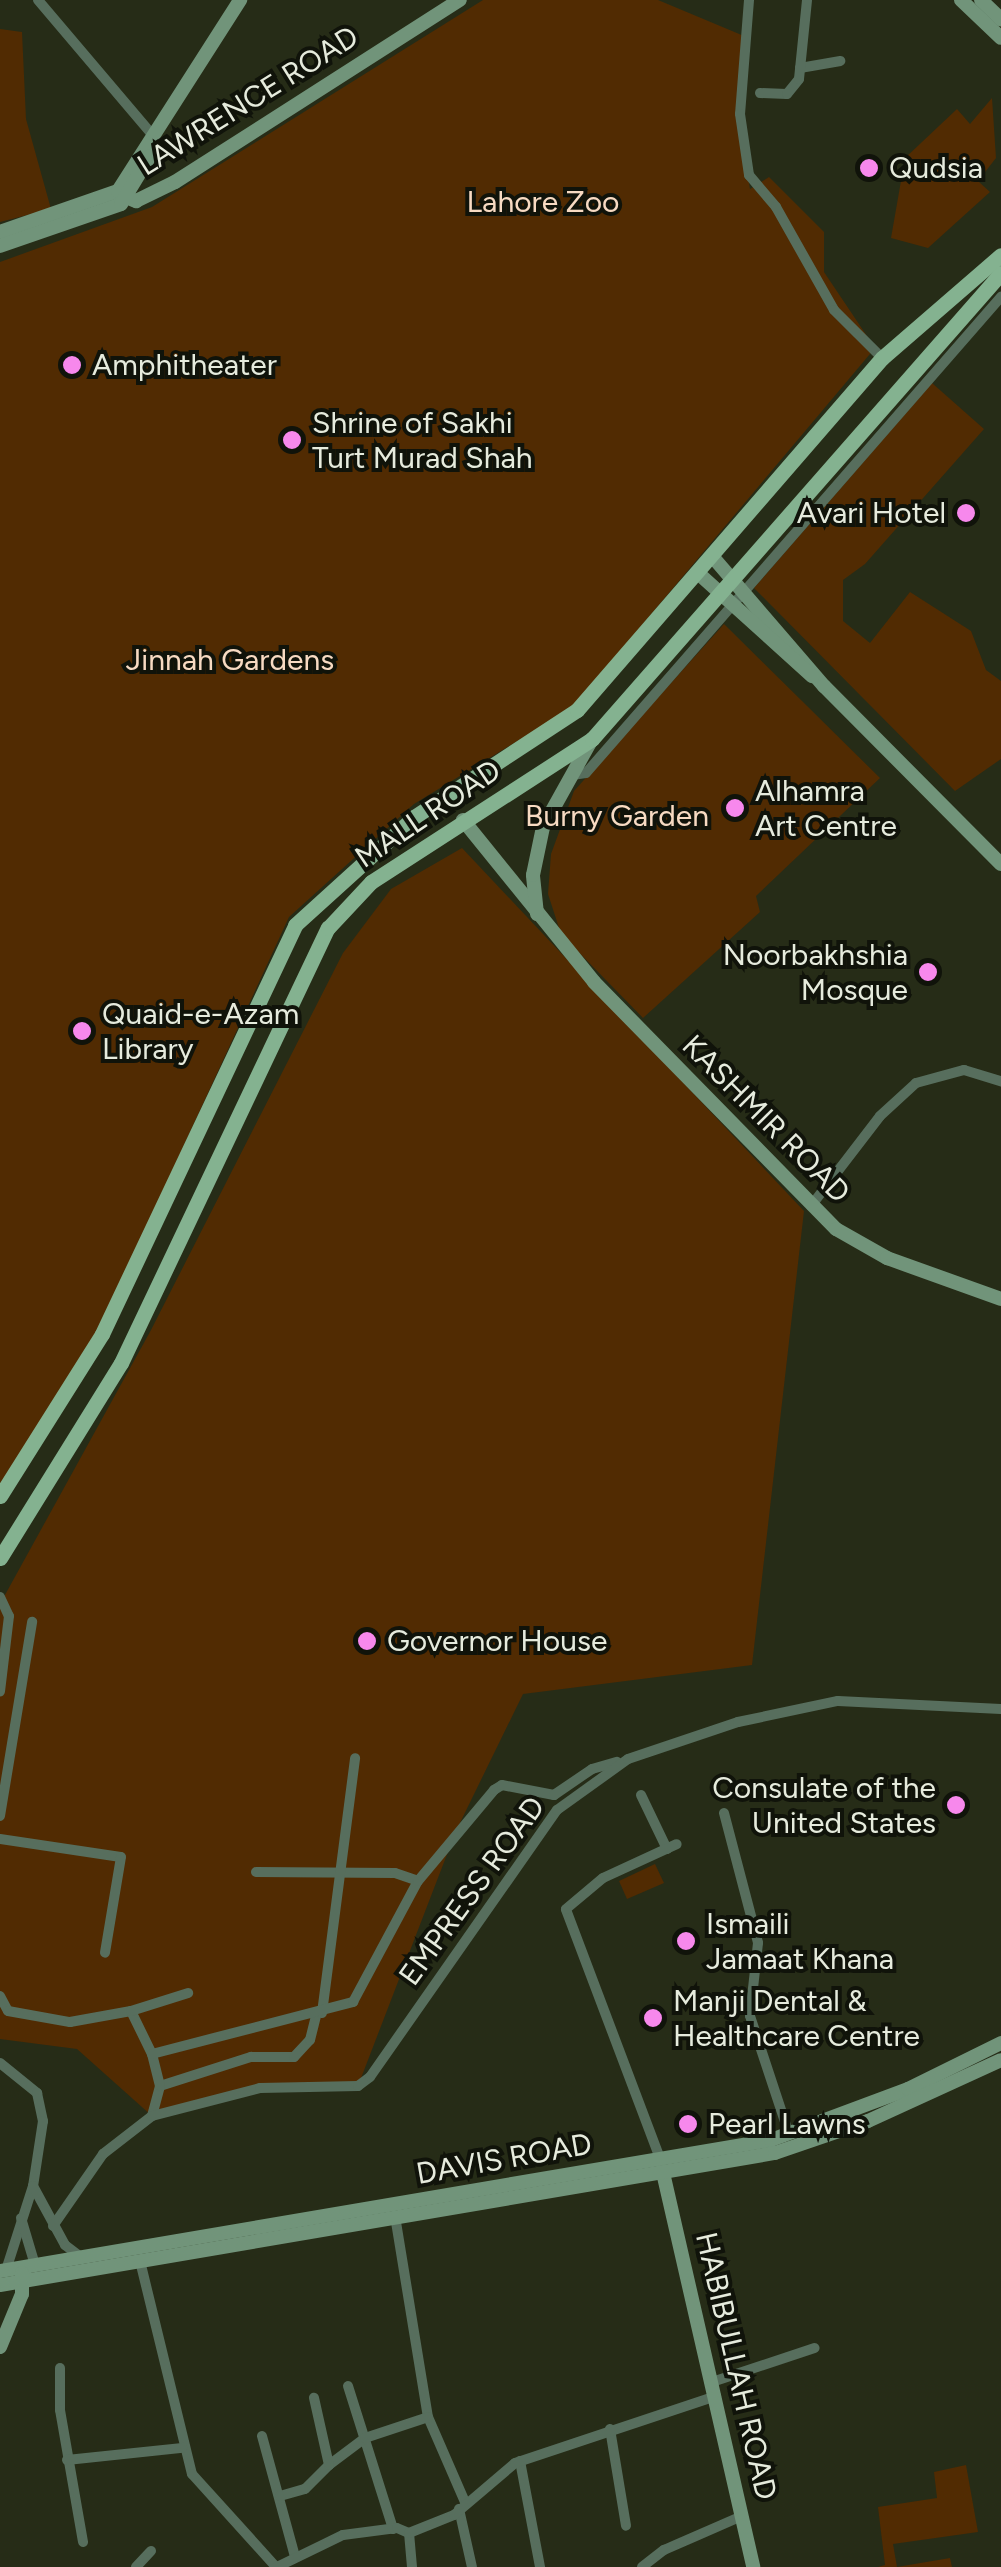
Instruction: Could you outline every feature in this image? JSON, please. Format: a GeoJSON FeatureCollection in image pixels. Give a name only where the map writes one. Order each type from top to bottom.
{"type":"FeatureCollection","features":[{"type":"Feature","properties":{"kind":"main road"},"geometry":{"type":"LineString","coordinates":[[120,196],[240,0]]}},
{"type":"Feature","properties":{"kind":"main road","name":"LAWRENCE ROAD"},"geometry":{"type":"LineString","coordinates":[[0,232],[120,196],[154,193],[460,0]]}},
{"type":"Feature","properties":{"kind":"main road"},"geometry":{"type":"LineString","coordinates":[[961,0],[1001,38]]}},
{"type":"Feature","properties":{"kind":"main road"},"geometry":{"type":"LineString","coordinates":[[981,0],[1001,19]]}},
{"type":"Feature","properties":{"kind":"main road"},"geometry":{"type":"LineString","coordinates":[[0,246],[120,196],[136,180],[154,137]]}},
{"type":"Feature","properties":{"kind":"main road"},"geometry":{"type":"LineString","coordinates":[[136,180],[154,193]]}},
{"type":"Feature","properties":{"kind":"main road","name":"MALL ROAD"},"geometry":{"type":"LineString","coordinates":[[0,1558],[121,1363],[328,928],[371,882],[592,739],[732,578],[1001,255]]}},
{"type":"Feature","properties":{"kind":"main road","name":"MALL ROAD"},"geometry":{"type":"LineString","coordinates":[[1,1492],[102,1334],[295,925],[414,817],[577,710],[882,358],[1001,272]]}},
{"type":"Feature","properties":{"kind":"main road"},"geometry":{"type":"LineString","coordinates":[[712,556],[824,686],[1001,864]]}},
{"type":"Feature","properties":{"kind":"main road"},"geometry":{"type":"LineString","coordinates":[[698,572],[731,606],[824,686]]}},
{"type":"Feature","properties":{"kind":"main road"},"geometry":{"type":"LineString","coordinates":[[537,914],[538,845],[592,739]]}},
{"type":"Feature","properties":{"kind":"main road","name":"KASHMIR ROAD"},"geometry":{"type":"LineString","coordinates":[[463,820],[594,982],[810,1206],[865,1248],[1001,1299]]}},
{"type":"Feature","properties":{"kind":"main road","name":"DAVIS ROAD"},"geometry":{"type":"LineString","coordinates":[[17,2271],[141,2266],[396,2222],[662,2169],[789,2134],[908,2089],[1001,2043]]}},
{"type":"Feature","properties":{"kind":"main road","name":"DAVIS ROAD"},"geometry":{"type":"LineString","coordinates":[[0,2286],[17,2271],[82,2258],[794,2148],[1001,2060]]}},
{"type":"Feature","properties":{"kind":"main road","name":"HABIBULLAH ROAD"},"geometry":{"type":"LineString","coordinates":[[662,2169],[753,2567]]}},
{"type":"Feature","properties":{"kind":"main road"},"geometry":{"type":"LineString","coordinates":[[0,2346],[17,2271]]}},
{"type":"Feature","properties":{"kind":"street"},"geometry":{"type":"LineString","coordinates":[[38,0],[154,137]]}},
{"type":"Feature","properties":{"kind":"street"},"geometry":{"type":"LineString","coordinates":[[749,0],[740,114],[749,175],[770,197],[844,323],[882,358]]}},
{"type":"Feature","properties":{"kind":"street"},"geometry":{"type":"LineString","coordinates":[[760,94],[790,93],[800,68],[807,0]]}},
{"type":"Feature","properties":{"kind":"street"},"geometry":{"type":"LineString","coordinates":[[800,68],[840,62]]}},
{"type":"Feature","properties":{"kind":"street"},"geometry":{"type":"LineString","coordinates":[[572,775],[586,772],[1001,297]]}},
{"type":"Feature","properties":{"kind":"street"},"geometry":{"type":"LineString","coordinates":[[810,1206],[880,1116],[916,1083],[964,1070],[1001,1081]]}},
{"type":"Feature","properties":{"kind":"street"},"geometry":{"type":"LineString","coordinates":[[0,1597],[9,1616],[0,1691]]}},
{"type":"Feature","properties":{"kind":"street"},"geometry":{"type":"LineString","coordinates":[[0,1816],[32,1622]]}},
{"type":"Feature","properties":{"kind":"street","name":"EMPRESS ROAD"},"geometry":{"type":"LineString","coordinates":[[53,2226],[103,2154],[152,2116],[260,2088],[358,2086],[557,1810],[628,1758],[828,1702],[908,1700],[1001,1710]]}},
{"type":"Feature","properties":{"kind":"street"},"geometry":{"type":"LineString","coordinates":[[160,2086],[251,2058],[294,2057],[310,2040],[319,2014],[342,1872],[355,1758]]}},
{"type":"Feature","properties":{"kind":"street"},"geometry":{"type":"LineString","coordinates":[[152,2054],[319,2014],[353,2002],[418,1882],[502,1784],[554,1796],[592,1770],[628,1758]]}},
{"type":"Feature","properties":{"kind":"street"},"geometry":{"type":"LineString","coordinates":[[641,1795],[672,1846],[603,1878],[566,1909],[662,2169]]}},
{"type":"Feature","properties":{"kind":"street"},"geometry":{"type":"LineString","coordinates":[[724,1813],[758,1944],[750,2016],[789,2134]]}},
{"type":"Feature","properties":{"kind":"street"},"geometry":{"type":"LineString","coordinates":[[0,1839],[121,1857],[105,1953]]}},
{"type":"Feature","properties":{"kind":"street"},"geometry":{"type":"LineString","coordinates":[[256,1872],[394,1873],[418,1882]]}},
{"type":"Feature","properties":{"kind":"street"},"geometry":{"type":"LineString","coordinates":[[0,1996],[8,2012],[70,2022],[131,2011],[188,1993]]}},
{"type":"Feature","properties":{"kind":"street"},"geometry":{"type":"LineString","coordinates":[[131,2011],[152,2054],[160,2086],[152,2116]]}},
{"type":"Feature","properties":{"kind":"street"},"geometry":{"type":"LineString","coordinates":[[0,2063],[27,2082],[42,2107],[33,2186],[21,2217],[17,2271]]}},
{"type":"Feature","properties":{"kind":"street"},"geometry":{"type":"LineString","coordinates":[[33,2186],[53,2226],[82,2258]]}},
{"type":"Feature","properties":{"kind":"street"},"geometry":{"type":"LineString","coordinates":[[17,2271],[21,2217]]}},
{"type":"Feature","properties":{"kind":"street"},"geometry":{"type":"LineString","coordinates":[[396,2222],[428,2417],[462,2505],[472,2567]]}},
{"type":"Feature","properties":{"kind":"street"},"geometry":{"type":"LineString","coordinates":[[141,2266],[182,2448],[214,2503],[276,2567],[343,2535],[392,2529],[409,2534],[462,2505],[520,2461],[815,2348]]}},
{"type":"Feature","properties":{"kind":"street"},"geometry":{"type":"LineString","coordinates":[[60,2368],[67,2460],[83,2542]]}},
{"type":"Feature","properties":{"kind":"street"},"geometry":{"type":"LineString","coordinates":[[348,2386],[392,2529]]}},
{"type":"Feature","properties":{"kind":"street"},"geometry":{"type":"LineString","coordinates":[[314,2398],[329,2464]]}},
{"type":"Feature","properties":{"kind":"street"},"geometry":{"type":"LineString","coordinates":[[280,2496],[305,2489],[329,2464],[365,2438],[428,2417]]}},
{"type":"Feature","properties":{"kind":"street"},"geometry":{"type":"LineString","coordinates":[[610,2429],[626,2526]]}},
{"type":"Feature","properties":{"kind":"street"},"geometry":{"type":"LineString","coordinates":[[262,2436],[295,2557]]}},
{"type":"Feature","properties":{"kind":"street"},"geometry":{"type":"LineString","coordinates":[[67,2460],[182,2448]]}},
{"type":"Feature","properties":{"kind":"street"},"geometry":{"type":"LineString","coordinates":[[520,2461],[540,2567]]}},
{"type":"Feature","properties":{"kind":"street"},"geometry":{"type":"LineString","coordinates":[[642,2567],[664,2550],[742,2516]]}},
{"type":"Feature","properties":{"kind":"street"},"geometry":{"type":"LineString","coordinates":[[409,2534],[412,2567]]}},
{"type":"Feature","properties":{"kind":"street"},"geometry":{"type":"LineString","coordinates":[[136,2567],[150,2551]]}},
{"type":"Feature","properties":{"kind":"green space","name":"Jinnah Gardens"},"geometry":{"type":"Polygon","coordinates":[[[483,0],[658,0],[744,36],[737,110],[750,189],[769,177],[824,232],[824,272],[875,348],[573,707],[414,804],[289,917],[97,1334],[0,1491],[0,262],[152,207],[483,0]]]}},
{"type":"Feature","properties":{"kind":"green space"},"geometry":{"type":"Polygon","coordinates":[[[0,29],[22,32],[26,119],[51,209],[0,222],[0,29]]]}},
{"type":"Feature","properties":{"kind":"green space"},"geometry":{"type":"Polygon","coordinates":[[[992,98],[996,158],[978,181],[990,192],[928,248],[891,238],[905,158],[957,109],[970,124],[992,98]]]}},
{"type":"Feature","properties":{"kind":"green space"},"geometry":{"type":"Polygon","coordinates":[[[932,383],[984,429],[865,564],[843,580],[843,621],[870,643],[910,592],[971,631],[986,670],[1001,681],[1001,759],[955,791],[754,588],[932,383]]]}},
{"type":"Feature","properties":{"kind":"green space","name":"Burny Garden"},"geometry":{"type":"Polygon","coordinates":[[[724,624],[880,778],[756,896],[760,912],[643,1018],[561,934],[548,894],[551,854],[574,791],[724,624]]]}},
{"type":"Feature","properties":{"kind":"green space","name":"Governor House"},"geometry":{"type":"Polygon","coordinates":[[[462,848],[804,1211],[752,1665],[523,1694],[456,1831],[358,2086],[260,2088],[152,2116],[77,2049],[0,2039],[0,1604],[151,1330],[343,953],[391,889],[462,848]]]}},
{"type":"Feature","properties":{"kind":"green space"},"geometry":{"type":"Polygon","coordinates":[[[655,1864],[664,1883],[627,1899],[619,1881],[655,1864]]]}},
{"type":"Feature","properties":{"kind":"green space"},"geometry":{"type":"Polygon","coordinates":[[[966,2465],[978,2532],[893,2544],[897,2567],[878,2567],[885,2565],[878,2507],[937,2498],[934,2472],[966,2465]]]}},
{"type":"Feature","properties":{"kind":"green space"},"geometry":{"type":"Polygon","coordinates":[[[950,2558],[952,2567],[897,2567],[950,2558]]]}},
{"type":"Feature","properties":{"kind":"place","name":"Qudsia"},"geometry":{"type":"Point","coordinates":[869,168]}},
{"type":"Feature","properties":{"kind":"place","name":"Amphitheater"},"geometry":{"type":"Point","coordinates":[72,365]}},
{"type":"Feature","properties":{"kind":"place","name":"Shrine of Sakhi Turt Murad Shah"},"geometry":{"type":"Point","coordinates":[292,440]}},
{"type":"Feature","properties":{"kind":"place","name":"Avari Hotel"},"geometry":{"type":"Point","coordinates":[966,513]}},
{"type":"Feature","properties":{"kind":"place","name":"Alhamra Art Centre"},"geometry":{"type":"Point","coordinates":[735,808]}},
{"type":"Feature","properties":{"kind":"place","name":"Noorbakhshia Mosque"},"geometry":{"type":"Point","coordinates":[928,972]}},
{"type":"Feature","properties":{"kind":"place","name":"Quaid-e-Azam Library"},"geometry":{"type":"Point","coordinates":[82,1031]}},
{"type":"Feature","properties":{"kind":"place","name":"Governor House"},"geometry":{"type":"Point","coordinates":[367,1641]}},
{"type":"Feature","properties":{"kind":"place","name":"Consulate of the United States"},"geometry":{"type":"Point","coordinates":[956,1805]}},
{"type":"Feature","properties":{"kind":"place","name":"Ismaili Jamaat Khana"},"geometry":{"type":"Point","coordinates":[686,1941]}},
{"type":"Feature","properties":{"kind":"place","name":"Manji Dental & Healthcare Centre"},"geometry":{"type":"Point","coordinates":[653,2018]}},
{"type":"Feature","properties":{"kind":"place","name":"Pearl Lawns"},"geometry":{"type":"Point","coordinates":[688,2124]}},
{"type":"Feature","properties":{"kind":"park label","name":"Lahore Zoo"},"geometry":{"type":"Point","coordinates":[543,202]}}]}
